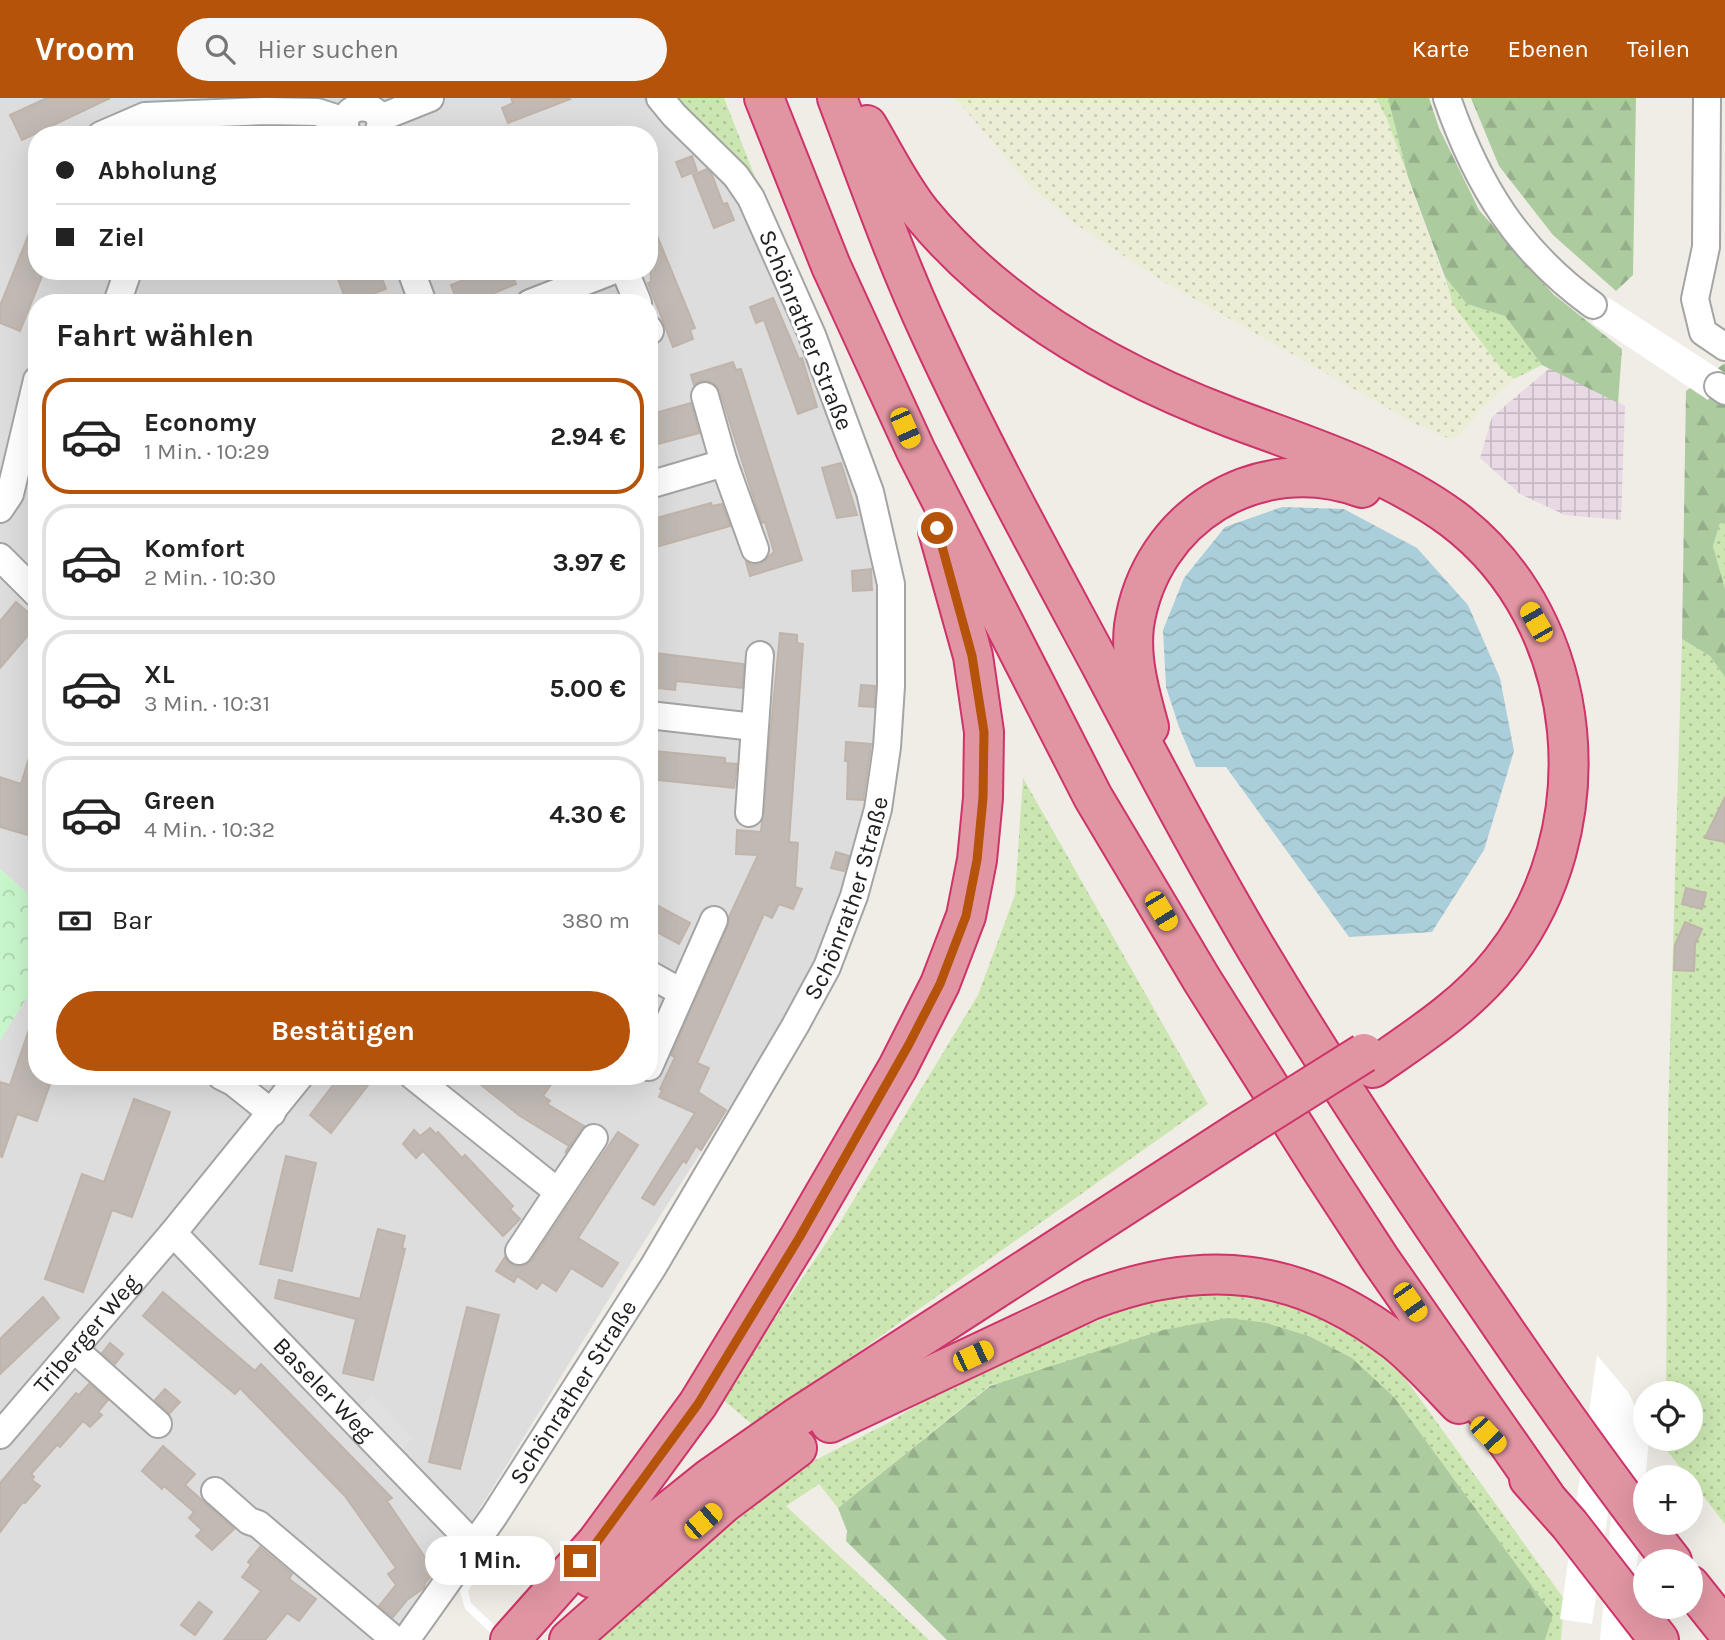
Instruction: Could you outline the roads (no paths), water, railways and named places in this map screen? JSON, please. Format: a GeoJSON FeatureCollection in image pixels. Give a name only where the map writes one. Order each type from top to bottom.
{"type":"FeatureCollection","features":[{"type":"Feature","properties":{"kind":"highway"},"geometry":{"type":"LineString","coordinates":[[764,98],[831,266],[916,451],[1093,797],[1202,980],[1380,1259],[1545,1496],[1659,1640]]}},
{"type":"Feature","properties":{"kind":"highway"},"geometry":{"type":"LineString","coordinates":[[837,98],[931,334],[1031,534],[1166,789],[1258,950],[1376,1142],[1569,1424],[1620,1496],[1662,1549]]}},
{"type":"Feature","properties":{"kind":"highway"},"geometry":{"type":"LineString","coordinates":[[525,1640],[629,1543],[710,1478],[807,1411],[1369,1060],[1430,1028],[1480,986],[1502,962],[1521,935],[1550,876],[1566,813],[1569,748],[1559,683],[1536,622],[1507,576],[1479,542],[1453,520],[1381,476],[1149,383],[1086,351],[1032,315],[980,274],[921,212],[899,181],[852,98]]}},
{"type":"Feature","properties":{"kind":"highway"},"geometry":{"type":"LineString","coordinates":[[510,1640],[597,1542],[698,1404],[799,1238],[898,1067],[940,984],[966,916],[979,848],[984,732],[972,656],[916,451]]}},
{"type":"Feature","properties":{"kind":"highway"},"geometry":{"type":"LineString","coordinates":[[1166,789],[1140,692],[1134,661],[1134,628],[1141,596],[1153,567],[1194,516],[1220,498],[1250,485],[1282,478],[1314,477],[1346,482],[1377,493],[1415,514],[1480,566],[1502,593],[1534,652],[1552,713],[1555,770],[1553,799],[1540,854],[1517,907],[1484,954],[1369,1060]]}},
{"type":"Feature","properties":{"kind":"highway"},"geometry":{"type":"LineString","coordinates":[[569,1640],[724,1503],[830,1423],[1247,1136]]}},
{"type":"Feature","properties":{"kind":"highway"},"geometry":{"type":"LineString","coordinates":[[830,1423],[1091,1300],[1126,1287],[1161,1278],[1197,1274],[1234,1275],[1270,1280],[1305,1290],[1339,1304],[1378,1329],[1396,1342],[1451,1395],[1545,1496]]}},
{"type":"Feature","properties":{"kind":"highway"},"geometry":{"type":"LineString","coordinates":[[1703,1601],[1725,1629]]}},
{"type":"Feature","properties":{"kind":"street"},"geometry":{"type":"LineString","coordinates":[[347,126],[349,113],[359,107],[372,109],[378,126],[430,98]]}},
{"type":"Feature","properties":{"kind":"street","name":"Schönrather Straße"},"geometry":{"type":"LineString","coordinates":[[406,1640],[474,1545],[653,1266],[795,1027],[827,967],[854,896],[878,809],[887,747],[891,686],[891,584],[870,492],[812,335],[751,198],[736,176],[660,98]]}},
{"type":"Feature","properties":{"kind":"street"},"geometry":{"type":"LineString","coordinates":[[1447,98],[1470,157],[1489,194],[1511,227],[1545,266],[1593,305]]}},
{"type":"Feature","properties":{"kind":"street"},"geometry":{"type":"LineString","coordinates":[[1707,98],[1706,247],[1695,299],[1703,332],[1725,347]]}},
{"type":"Feature","properties":{"kind":"street"},"geometry":{"type":"LineString","coordinates":[[148,125],[265,111],[317,112],[343,126]]}},
{"type":"Feature","properties":{"kind":"street"},"geometry":{"type":"LineString","coordinates":[[553,294],[589,280]]}},
{"type":"Feature","properties":{"kind":"street"},"geometry":{"type":"LineString","coordinates":[[705,396],[724,463],[755,550]]}},
{"type":"Feature","properties":{"kind":"street"},"geometry":{"type":"LineString","coordinates":[[0,509],[10,494],[28,418]]}},
{"type":"Feature","properties":{"kind":"street"},"geometry":{"type":"LineString","coordinates":[[658,482],[724,463]]}},
{"type":"Feature","properties":{"kind":"street"},"geometry":{"type":"LineString","coordinates":[[5,574],[28,588]]}},
{"type":"Feature","properties":{"kind":"street"},"geometry":{"type":"LineString","coordinates":[[749,813],[760,655]]}},
{"type":"Feature","properties":{"kind":"street"},"geometry":{"type":"LineString","coordinates":[[658,716],[754,727]]}},
{"type":"Feature","properties":{"kind":"street"},"geometry":{"type":"LineString","coordinates":[[658,1046],[714,920]]}},
{"type":"Feature","properties":{"kind":"street"},"geometry":{"type":"LineString","coordinates":[[658,979],[681,992]]}},
{"type":"Feature","properties":{"kind":"street"},"geometry":{"type":"LineString","coordinates":[[237,1085],[272,1113]]}},
{"type":"Feature","properties":{"kind":"street","name":"Triberger Weg"},"geometry":{"type":"LineString","coordinates":[[0,1435],[75,1350],[293,1085]]}},
{"type":"Feature","properties":{"kind":"street"},"geometry":{"type":"LineString","coordinates":[[424,1085],[558,1192]]}},
{"type":"Feature","properties":{"kind":"street"},"geometry":{"type":"LineString","coordinates":[[519,1251],[593,1138]]}},
{"type":"Feature","properties":{"kind":"street","name":"Baseler Weg"},"geometry":{"type":"LineString","coordinates":[[173,1233],[474,1545]]}},
{"type":"Feature","properties":{"kind":"street"},"geometry":{"type":"LineString","coordinates":[[75,1350],[158,1424]]}},
{"type":"Feature","properties":{"kind":"street"},"geometry":{"type":"LineString","coordinates":[[215,1491],[395,1640]]}},
{"type":"Feature","properties":{"kind":"water"},"geometry":{"type":"Polygon","coordinates":[[[1282,507],[1344,509],[1417,548],[1468,605],[1500,678],[1514,751],[1484,850],[1432,932],[1349,937],[1226,767],[1196,767],[1179,727],[1166,687],[1163,630],[1184,578],[1225,527],[1282,507]]]}}]}
